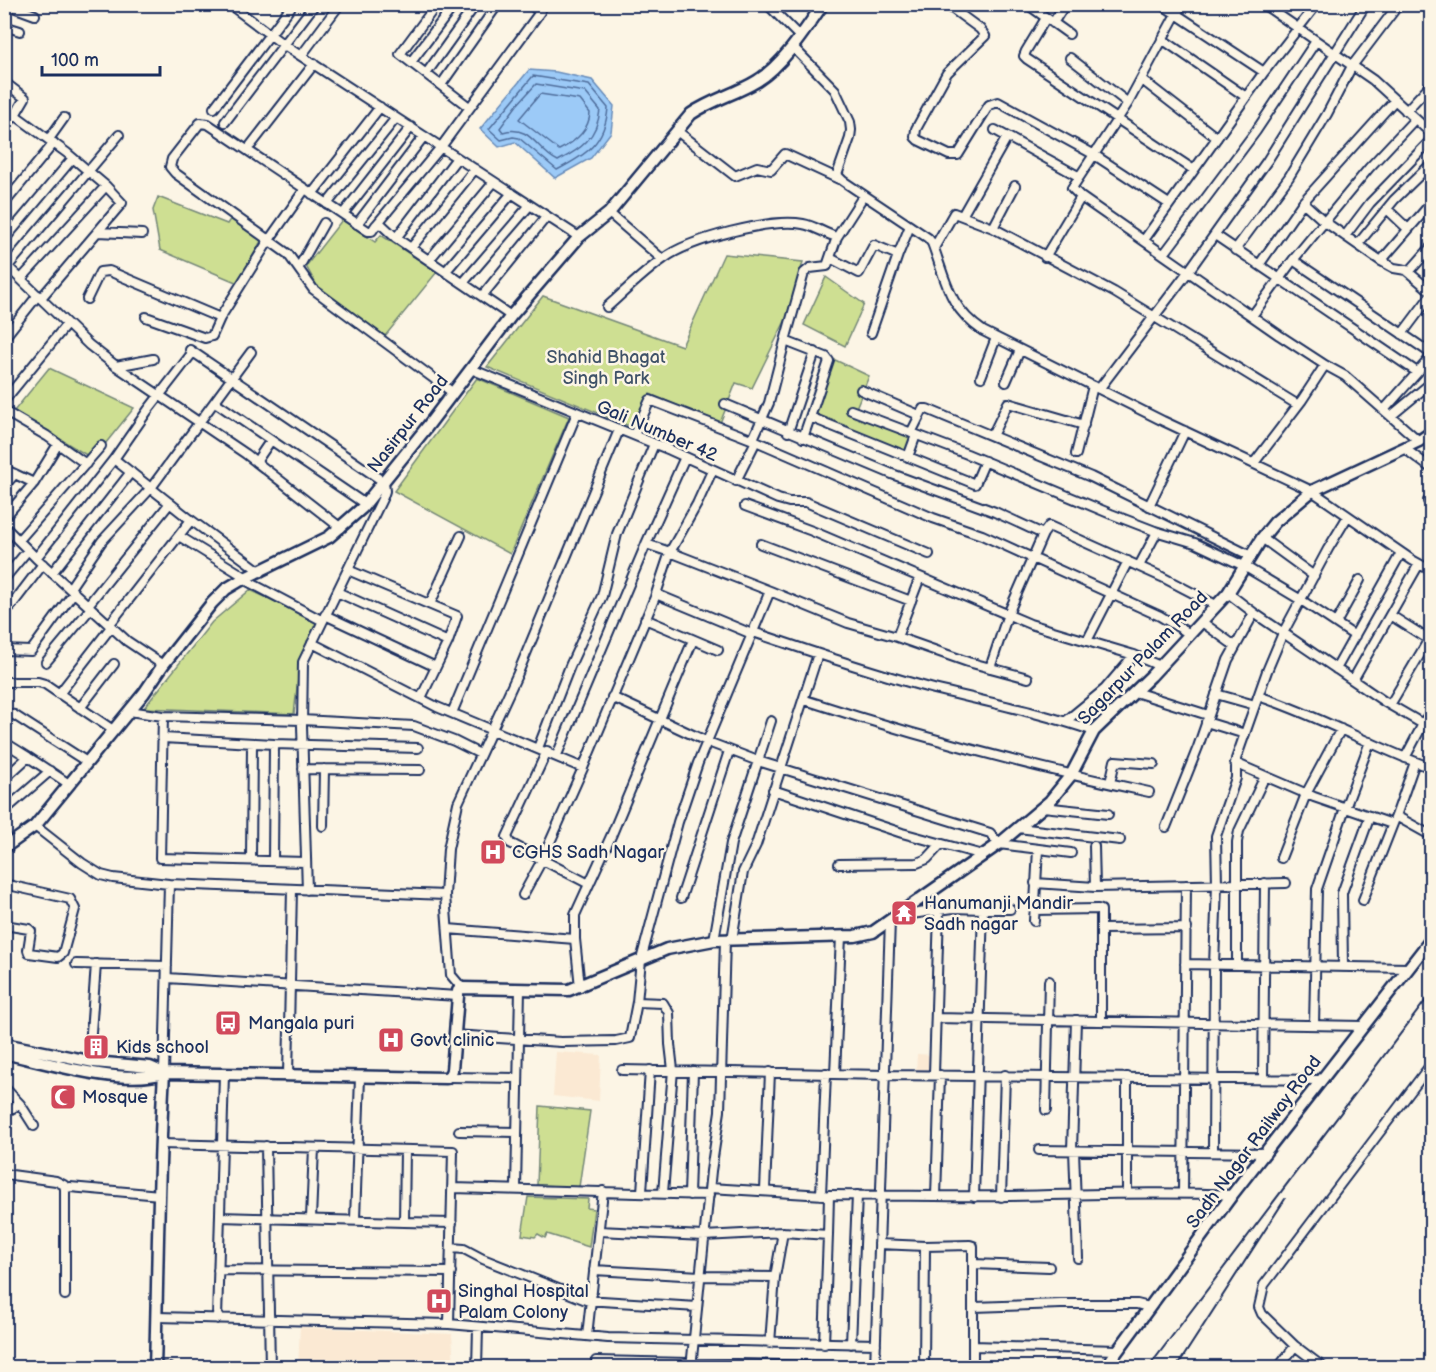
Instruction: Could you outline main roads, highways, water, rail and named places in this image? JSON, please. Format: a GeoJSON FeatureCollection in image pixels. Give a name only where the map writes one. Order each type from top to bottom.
{"type":"FeatureCollection","features":[{"type":"Feature","properties":{"kind":"water"},"geometry":{"type":"Polygon","coordinates":[[[529,70],[556,72],[592,80],[614,106],[611,132],[591,158],[555,178],[515,142],[499,147],[480,129],[529,70]]]}},
{"type":"Feature","properties":{"kind":"railway"},"geometry":{"type":"LineString","coordinates":[[1148,1368],[1432,992]]}},
{"type":"Feature","properties":{"kind":"railway"},"geometry":{"type":"LineString","coordinates":[[1176,1368],[1285,1199]]}},
{"type":"Feature","properties":{"kind":"place","name":"CGHS Sadh Nagar"},"geometry":{"type":"Point","coordinates":[493,852]}},
{"type":"Feature","properties":{"kind":"place","name":"Hanumanji Mandir Sadh nagar"},"geometry":{"type":"Point","coordinates":[904,913]}},
{"type":"Feature","properties":{"kind":"place","name":"Mangala puri"},"geometry":{"type":"Point","coordinates":[228,1023]}},
{"type":"Feature","properties":{"kind":"place","name":"Govt clinic"},"geometry":{"type":"Point","coordinates":[391,1040]}},
{"type":"Feature","properties":{"kind":"place","name":"Kids school"},"geometry":{"type":"Point","coordinates":[96,1047]}},
{"type":"Feature","properties":{"kind":"place","name":"Mosque"},"geometry":{"type":"Point","coordinates":[63,1097]}},
{"type":"Feature","properties":{"kind":"place","name":"Singhal Hospital Palam Colony"},"geometry":{"type":"Point","coordinates":[439,1301]}},
{"type":"Feature","properties":{"kind":"park label","name":"Shahid Bhagat Singh Park"},"geometry":{"type":"Point","coordinates":[606,367]}}]}
